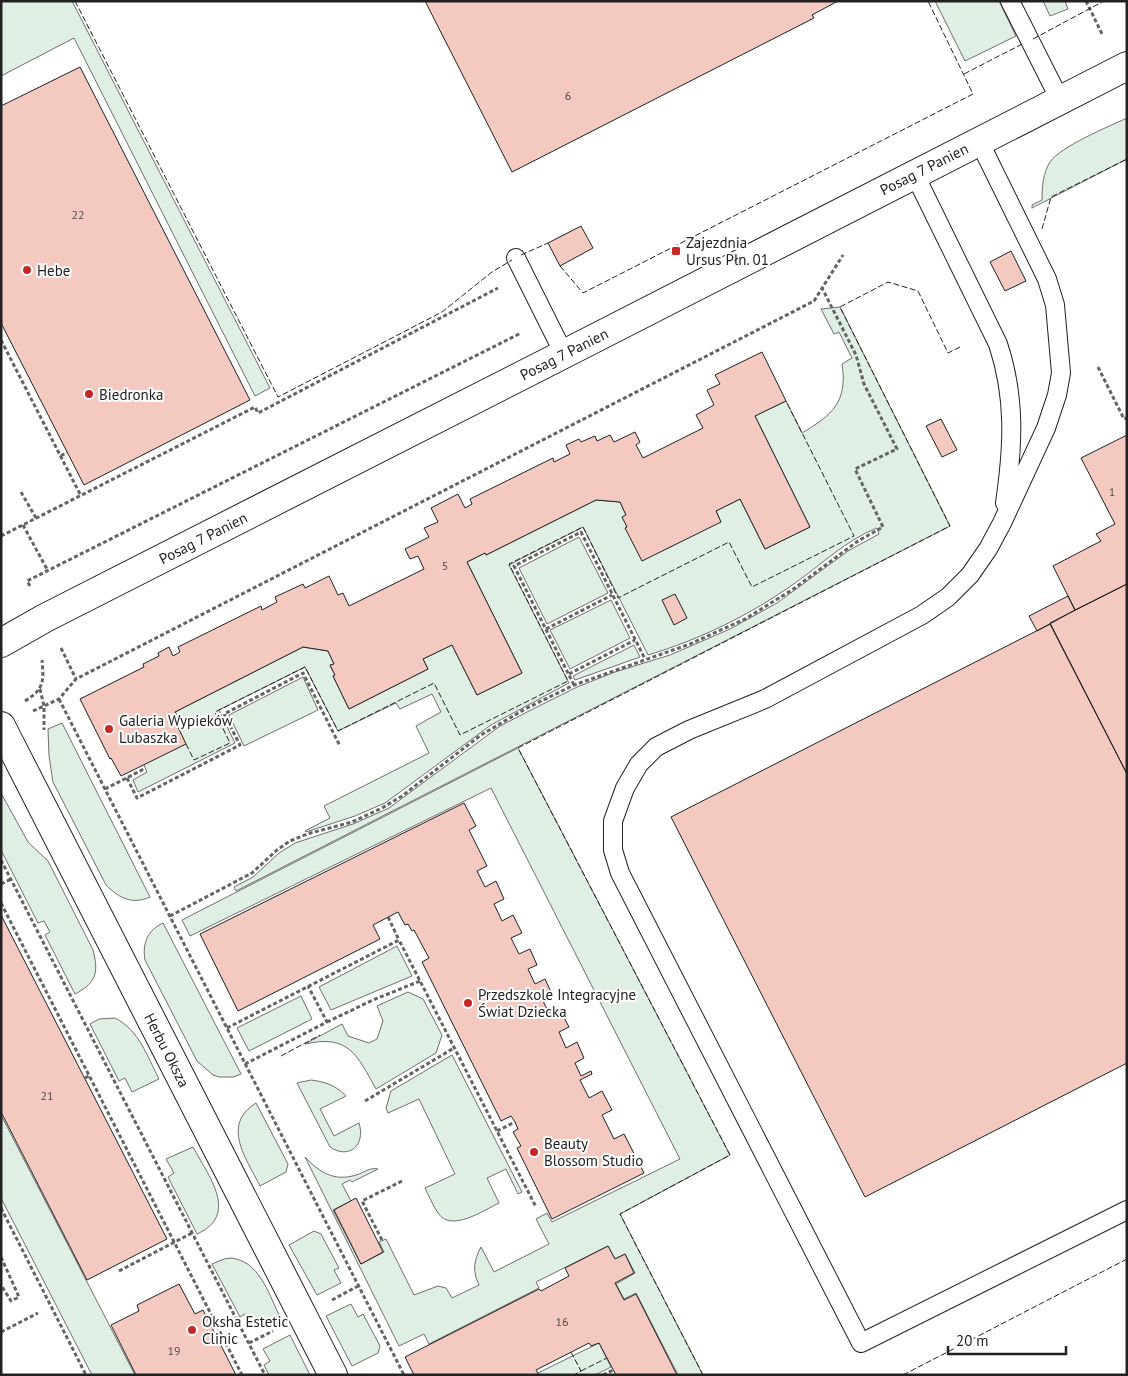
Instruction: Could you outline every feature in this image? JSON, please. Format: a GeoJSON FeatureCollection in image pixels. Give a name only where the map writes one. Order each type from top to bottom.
{"type":"FeatureCollection","features":[{"type":"Feature","properties":{"kind":"street","name":"Posag 7 Panien"},"geometry":{"type":"LineString","coordinates":[[1,643],[54,613],[1127,66]]}},
{"type":"Feature","properties":{"kind":"street","name":"Herbu Oksza"},"geometry":{"type":"LineString","coordinates":[[1,726],[333,1375]]}},
{"type":"Feature","properties":{"kind":"lane"},"geometry":{"type":"LineString","coordinates":[[1010,1],[1060,100]]}},
{"type":"Feature","properties":{"kind":"lane"},"geometry":{"type":"LineString","coordinates":[[979,141],[1047,279],[1055,306],[1061,373],[1057,395],[1046,428],[1002,523],[988,549],[970,575],[948,598],[922,615],[765,699],[689,730],[656,747],[639,764],[625,788],[613,821],[613,850],[620,873],[860,1343],[1127,1210]]}},
{"type":"Feature","properties":{"kind":"lane"},"geometry":{"type":"LineString","coordinates":[[914,175],[998,344],[1006,367],[1011,400],[1012,436],[1002,523]]}},
{"type":"Feature","properties":{"kind":"lane"},"geometry":{"type":"LineString","coordinates":[[516,258],[564,354]]}},
{"type":"Feature","properties":{"kind":"path"},"geometry":{"type":"LineString","coordinates":[[1086,1],[1103,36]]}},
{"type":"Feature","properties":{"kind":"path"},"geometry":{"type":"LineString","coordinates":[[30,713],[59,698],[76,679],[814,301],[843,255]]}},
{"type":"Feature","properties":{"kind":"path"},"geometry":{"type":"LineString","coordinates":[[1,536],[255,407],[258,413],[524,275]]}},
{"type":"Feature","properties":{"kind":"path"},"geometry":{"type":"LineString","coordinates":[[170,916],[245,878],[290,841],[307,834],[352,822],[382,808],[402,796],[448,759],[488,731],[524,709],[574,685],[708,637],[767,607],[858,541],[883,527],[855,469],[896,449],[864,384],[856,355],[822,288]]}},
{"type":"Feature","properties":{"kind":"path"},"geometry":{"type":"LineString","coordinates":[[33,592],[27,581],[547,320]]}},
{"type":"Feature","properties":{"kind":"path"},"geometry":{"type":"LineString","coordinates":[[1,340],[81,496]]}},
{"type":"Feature","properties":{"kind":"path"},"geometry":{"type":"LineString","coordinates":[[1098,368],[1124,419],[1127,418]]}},
{"type":"Feature","properties":{"kind":"path"},"geometry":{"type":"LineString","coordinates":[[61,456],[68,452]]}},
{"type":"Feature","properties":{"kind":"path"},"geometry":{"type":"LineString","coordinates":[[21,492],[36,518]]}},
{"type":"Feature","properties":{"kind":"path"},"geometry":{"type":"LineString","coordinates":[[22,525],[48,571]]}},
{"type":"Feature","properties":{"kind":"path"},"geometry":{"type":"LineString","coordinates":[[574,685],[514,566],[581,532],[645,659]]}},
{"type":"Feature","properties":{"kind":"path"},"geometry":{"type":"LineString","coordinates":[[546,629],[612,595]]}},
{"type":"Feature","properties":{"kind":"path"},"geometry":{"type":"LineString","coordinates":[[569,674],[635,640]]}},
{"type":"Feature","properties":{"kind":"path"},"geometry":{"type":"LineString","coordinates":[[58,642],[76,679]]}},
{"type":"Feature","properties":{"kind":"path"},"geometry":{"type":"LineString","coordinates":[[24,702],[40,689],[43,682],[42,658]]}},
{"type":"Feature","properties":{"kind":"path"},"geometry":{"type":"LineString","coordinates":[[127,778],[137,798],[240,745],[224,714],[303,674],[340,746]]}},
{"type":"Feature","properties":{"kind":"path"},"geometry":{"type":"LineString","coordinates":[[59,698],[404,1375]]}},
{"type":"Feature","properties":{"kind":"path"},"geometry":{"type":"LineString","coordinates":[[105,789],[142,770],[140,766]]}},
{"type":"Feature","properties":{"kind":"path"},"geometry":{"type":"LineString","coordinates":[[1,860],[265,1375]]}},
{"type":"Feature","properties":{"kind":"path"},"geometry":{"type":"LineString","coordinates":[[1,884],[11,879]]}},
{"type":"Feature","properties":{"kind":"path"},"geometry":{"type":"LineString","coordinates":[[1,903],[242,1375]]}},
{"type":"Feature","properties":{"kind":"path"},"geometry":{"type":"LineString","coordinates":[[388,917],[536,1207]]}},
{"type":"Feature","properties":{"kind":"path"},"geometry":{"type":"LineString","coordinates":[[227,1028],[399,940]]}},
{"type":"Feature","properties":{"kind":"path"},"geometry":{"type":"LineString","coordinates":[[245,1064],[326,1022],[420,981]]}},
{"type":"Feature","properties":{"kind":"path"},"geometry":{"type":"LineString","coordinates":[[308,986],[326,1022]]}},
{"type":"Feature","properties":{"kind":"path"},"geometry":{"type":"LineString","coordinates":[[365,1101],[454,1048]]}},
{"type":"Feature","properties":{"kind":"path"},"geometry":{"type":"LineString","coordinates":[[85,1078],[89,1076]]}},
{"type":"Feature","properties":{"kind":"path"},"geometry":{"type":"LineString","coordinates":[[497,1131],[514,1122]]}},
{"type":"Feature","properties":{"kind":"path"},"geometry":{"type":"LineString","coordinates":[[382,1240],[362,1201],[404,1180]]}},
{"type":"Feature","properties":{"kind":"path"},"geometry":{"type":"LineString","coordinates":[[1,1208],[86,1375]]}},
{"type":"Feature","properties":{"kind":"path"},"geometry":{"type":"LineString","coordinates":[[119,1271],[192,1233]]}},
{"type":"Feature","properties":{"kind":"path"},"geometry":{"type":"LineString","coordinates":[[1,1257],[19,1297],[11,1301],[1,1285]]}},
{"type":"Feature","properties":{"kind":"path"},"geometry":{"type":"LineString","coordinates":[[329,1301],[358,1286]]}},
{"type":"Feature","properties":{"kind":"path"},"geometry":{"type":"LineString","coordinates":[[1,1332],[38,1313]]}},
{"type":"Feature","properties":{"kind":"path"},"geometry":{"type":"LineString","coordinates":[[249,1343],[276,1329]]}},
{"type":"Feature","properties":{"kind":"path"},"geometry":{"type":"LineString","coordinates":[[603,1375],[613,1370]]}},
{"type":"Feature","properties":{"kind":"green space"},"geometry":{"type":"Polygon","coordinates":[[[1,1],[72,1],[270,388],[255,396],[74,38],[1,76],[1,1]]]}},
{"type":"Feature","properties":{"kind":"green space"},"geometry":{"type":"Polygon","coordinates":[[[935,1],[999,1],[1016,36],[965,61],[935,1]]]}},
{"type":"Feature","properties":{"kind":"green space"},"geometry":{"type":"Polygon","coordinates":[[[1043,1],[1065,1],[1068,9],[1050,16],[1043,1]]]}},
{"type":"Feature","properties":{"kind":"green space"},"geometry":{"type":"Polygon","coordinates":[[[1127,118],[1127,159],[1032,208],[1032,205],[1042,200],[1044,175],[1050,162],[1056,156],[1086,137],[1127,118]]]}},
{"type":"Feature","properties":{"kind":"green space"},"geometry":{"type":"Polygon","coordinates":[[[840,307],[950,526],[236,891],[234,887],[253,877],[279,853],[295,843],[353,824],[389,808],[500,726],[577,687],[615,672],[670,655],[730,629],[777,603],[848,551],[879,534],[877,528],[844,546],[778,595],[743,616],[687,642],[648,655],[583,527],[509,565],[569,683],[491,725],[385,803],[355,816],[305,831],[330,818],[324,806],[429,753],[416,726],[441,712],[432,694],[400,709],[396,703],[338,731],[305,667],[219,710],[235,743],[138,792],[133,780],[147,772],[144,765],[178,727],[180,720],[175,712],[303,647],[328,651],[334,664],[330,666],[335,675],[333,676],[349,709],[428,669],[423,659],[452,645],[477,695],[522,673],[467,562],[485,553],[486,555],[596,500],[620,502],[626,515],[626,528],[721,522],[716,511],[740,499],[765,549],[810,527],[755,416],[786,401],[802,433],[822,420],[836,406],[842,388],[842,364],[852,358],[839,332],[834,334],[821,309],[840,307]]]}},
{"type":"Feature","properties":{"kind":"green space"},"geometry":{"type":"Polygon","coordinates":[[[579,537],[608,593],[547,624],[519,568],[579,537]]]}},
{"type":"Feature","properties":{"kind":"green space"},"geometry":{"type":"Polygon","coordinates":[[[611,600],[630,638],[570,669],[550,630],[611,600]]]}},
{"type":"Feature","properties":{"kind":"green space"},"geometry":{"type":"Polygon","coordinates":[[[634,645],[640,657],[575,680],[573,676],[634,645]]]}},
{"type":"Feature","properties":{"kind":"green space"},"geometry":{"type":"Polygon","coordinates":[[[303,677],[318,710],[244,746],[229,715],[303,677]]]}},
{"type":"Feature","properties":{"kind":"green space"},"geometry":{"type":"Polygon","coordinates":[[[62,723],[150,897],[137,900],[126,899],[106,885],[53,782],[49,756],[48,729],[62,723]]]}},
{"type":"Feature","properties":{"kind":"green space"},"geometry":{"type":"Polygon","coordinates":[[[518,748],[730,1155],[620,1214],[703,1375],[678,1375],[636,1293],[624,1299],[616,1284],[635,1273],[625,1254],[615,1259],[608,1246],[536,1282],[539,1288],[429,1344],[424,1334],[399,1346],[305,1157],[321,1171],[334,1176],[348,1177],[369,1169],[378,1169],[352,1182],[350,1180],[342,1184],[351,1201],[333,1210],[361,1264],[384,1252],[379,1242],[386,1239],[414,1295],[438,1286],[446,1288],[452,1298],[479,1285],[475,1275],[475,1266],[481,1247],[494,1272],[549,1244],[536,1219],[547,1213],[552,1222],[680,1159],[491,788],[190,936],[182,920],[518,748]]]}},
{"type":"Feature","properties":{"kind":"green space"},"geometry":{"type":"Polygon","coordinates":[[[1,793],[28,842],[48,861],[93,950],[96,965],[92,981],[88,986],[75,994],[45,935],[50,932],[44,921],[38,923],[1,850],[1,793]]]}},
{"type":"Feature","properties":{"kind":"green space"},"geometry":{"type":"Polygon","coordinates":[[[163,923],[241,1074],[233,1077],[219,1077],[213,1075],[197,1061],[145,960],[144,948],[147,938],[153,929],[163,923]]]}},
{"type":"Feature","properties":{"kind":"green space"},"geometry":{"type":"Polygon","coordinates":[[[397,946],[412,976],[331,1010],[319,987],[397,946]]]}},
{"type":"Feature","properties":{"kind":"green space"},"geometry":{"type":"Polygon","coordinates":[[[408,992],[423,999],[442,1035],[436,1053],[376,1089],[357,1057],[350,1050],[332,1042],[305,1044],[342,1024],[348,1036],[369,1043],[377,1039],[383,1021],[377,1006],[408,992]]]}},
{"type":"Feature","properties":{"kind":"green space"},"geometry":{"type":"Polygon","coordinates":[[[301,996],[312,1019],[249,1051],[237,1028],[301,996]]]}},
{"type":"Feature","properties":{"kind":"green space"},"geometry":{"type":"Polygon","coordinates":[[[115,1018],[130,1029],[136,1037],[159,1079],[132,1092],[125,1078],[119,1081],[90,1024],[99,1019],[115,1018]]]}},
{"type":"Feature","properties":{"kind":"green space"},"geometry":{"type":"Polygon","coordinates":[[[452,1055],[522,1192],[518,1194],[506,1169],[487,1178],[499,1203],[477,1215],[451,1221],[444,1219],[438,1213],[425,1188],[455,1174],[419,1099],[388,1113],[386,1108],[391,1091],[452,1055]]]}},
{"type":"Feature","properties":{"kind":"green space"},"geometry":{"type":"Polygon","coordinates":[[[311,1080],[330,1085],[346,1096],[320,1109],[334,1136],[359,1123],[361,1131],[358,1144],[349,1151],[337,1151],[330,1147],[297,1083],[311,1080]]]}},
{"type":"Feature","properties":{"kind":"green space"},"geometry":{"type":"Polygon","coordinates":[[[256,1103],[288,1164],[286,1172],[260,1186],[243,1153],[238,1132],[240,1121],[256,1103]]]}},
{"type":"Feature","properties":{"kind":"green space"},"geometry":{"type":"Polygon","coordinates":[[[1,1115],[135,1375],[92,1375],[1,1198],[1,1115]]]}},
{"type":"Feature","properties":{"kind":"green space"},"geometry":{"type":"Polygon","coordinates":[[[193,1147],[212,1182],[219,1206],[217,1216],[210,1226],[197,1234],[168,1177],[174,1173],[166,1159],[193,1147]]]}},
{"type":"Feature","properties":{"kind":"green space"},"geometry":{"type":"Polygon","coordinates":[[[314,1231],[321,1234],[339,1268],[334,1270],[341,1283],[317,1295],[289,1245],[314,1231]]]}},
{"type":"Feature","properties":{"kind":"green space"},"geometry":{"type":"Polygon","coordinates":[[[231,1258],[241,1260],[256,1271],[279,1315],[253,1328],[245,1314],[240,1317],[212,1264],[231,1258]]]}},
{"type":"Feature","properties":{"kind":"green space"},"geometry":{"type":"Polygon","coordinates":[[[351,1304],[358,1317],[363,1314],[380,1346],[378,1353],[352,1366],[326,1316],[351,1304]]]}},
{"type":"Feature","properties":{"kind":"green space"},"geometry":{"type":"Polygon","coordinates":[[[290,1335],[310,1375],[269,1375],[264,1365],[270,1361],[263,1349],[290,1335]]]}},
{"type":"Feature","properties":{"kind":"green space"},"geometry":{"type":"Polygon","coordinates":[[[599,1343],[611,1367],[595,1375],[539,1375],[538,1373],[599,1343]]]}},
{"type":"Feature","properties":{"kind":"building"},"geometry":{"type":"Polygon","coordinates":[[[425,1],[838,1],[812,15],[814,18],[512,172],[425,1]]]}},
{"type":"Feature","properties":{"kind":"building"},"geometry":{"type":"Polygon","coordinates":[[[80,67],[250,400],[84,485],[1,323],[1,106],[80,67]]]}},
{"type":"Feature","properties":{"kind":"building"},"geometry":{"type":"Polygon","coordinates":[[[581,226],[593,248],[560,266],[548,243],[581,226]]]}},
{"type":"Feature","properties":{"kind":"building"},"geometry":{"type":"Polygon","coordinates":[[[1011,251],[1026,281],[1005,291],[990,262],[1011,251]]]}},
{"type":"Feature","properties":{"kind":"building"},"geometry":{"type":"Polygon","coordinates":[[[762,352],[786,401],[755,416],[810,527],[765,549],[740,499],[716,511],[721,522],[642,561],[625,528],[627,527],[622,517],[626,515],[620,502],[596,500],[486,555],[485,553],[467,562],[522,673],[477,695],[452,645],[423,659],[428,669],[349,709],[333,676],[335,675],[330,665],[334,664],[328,651],[303,647],[175,712],[180,720],[178,727],[186,744],[121,776],[110,759],[80,699],[144,667],[143,664],[159,656],[158,653],[169,647],[173,656],[180,652],[178,647],[261,606],[262,610],[277,602],[275,597],[303,584],[305,588],[329,576],[338,595],[343,593],[349,606],[424,569],[418,556],[410,559],[405,549],[429,537],[424,528],[438,522],[431,508],[458,494],[465,508],[472,504],[470,499],[553,458],[554,462],[570,454],[566,445],[579,439],[581,442],[595,436],[597,441],[610,435],[614,442],[635,432],[640,442],[636,445],[643,458],[703,428],[696,415],[714,405],[707,390],[720,384],[715,375],[762,352]]]}},
{"type":"Feature","properties":{"kind":"building"},"geometry":{"type":"Polygon","coordinates":[[[941,419],[957,450],[942,457],[926,426],[941,419]]]}},
{"type":"Feature","properties":{"kind":"building"},"geometry":{"type":"Polygon","coordinates":[[[1127,435],[1127,584],[1075,610],[1053,566],[1101,541],[1096,534],[1115,524],[1081,458],[1127,435]]]}},
{"type":"Feature","properties":{"kind":"building"},"geometry":{"type":"Polygon","coordinates":[[[1127,584],[1127,774],[1050,623],[1127,584]]]}},
{"type":"Feature","properties":{"kind":"building"},"geometry":{"type":"Polygon","coordinates":[[[675,594],[687,618],[674,625],[662,600],[675,594]]]}},
{"type":"Feature","properties":{"kind":"building"},"geometry":{"type":"Polygon","coordinates":[[[1068,596],[1075,610],[1037,631],[1029,616],[1068,596]]]}},
{"type":"Feature","properties":{"kind":"building"},"geometry":{"type":"Polygon","coordinates":[[[1050,624],[1127,774],[1127,1063],[865,1197],[671,817],[1050,624]]]}},
{"type":"Feature","properties":{"kind":"building"},"geometry":{"type":"Polygon","coordinates":[[[464,803],[476,826],[469,830],[487,866],[477,871],[485,887],[496,881],[504,899],[494,904],[502,921],[513,915],[522,933],[511,938],[519,954],[530,949],[537,965],[528,969],[535,984],[545,979],[552,994],[542,999],[549,1013],[559,1008],[569,1027],[559,1032],[566,1048],[577,1042],[584,1058],[575,1063],[581,1076],[591,1071],[592,1074],[580,1080],[589,1098],[602,1091],[612,1110],[602,1115],[614,1139],[624,1134],[644,1173],[552,1219],[517,1148],[521,1146],[513,1132],[518,1129],[515,1122],[511,1116],[501,1121],[422,962],[429,958],[414,930],[412,931],[408,924],[405,925],[398,912],[373,925],[380,939],[238,1011],[200,934],[464,803]]]}},
{"type":"Feature","properties":{"kind":"building"},"geometry":{"type":"Polygon","coordinates":[[[1,915],[167,1239],[87,1280],[1,1112],[1,915]]]}},
{"type":"Feature","properties":{"kind":"building"},"geometry":{"type":"Polygon","coordinates":[[[356,1198],[383,1252],[361,1264],[334,1210],[356,1198]]]}},
{"type":"Feature","properties":{"kind":"building"},"geometry":{"type":"Polygon","coordinates":[[[608,1246],[615,1259],[625,1254],[634,1273],[615,1283],[624,1300],[636,1294],[677,1375],[616,1375],[599,1343],[591,1346],[589,1343],[536,1370],[539,1375],[414,1375],[405,1357],[539,1289],[541,1291],[569,1276],[565,1268],[608,1246]]]}},
{"type":"Feature","properties":{"kind":"building"},"geometry":{"type":"Polygon","coordinates":[[[179,1284],[195,1314],[203,1310],[236,1375],[136,1375],[111,1325],[139,1311],[137,1305],[179,1284]]]}},
{"type":"Feature","properties":{"kind":"fence"},"geometry":{"type":"LineString","coordinates":[[75,1],[278,397],[442,312],[492,272],[512,260]]}},
{"type":"Feature","properties":{"kind":"fence"},"geometry":{"type":"LineString","coordinates":[[560,266],[583,293],[973,94],[928,1]]}},
{"type":"Feature","properties":{"kind":"fence"},"geometry":{"type":"LineString","coordinates":[[1033,39],[1104,1]]}},
{"type":"Feature","properties":{"kind":"fence"},"geometry":{"type":"LineString","coordinates":[[964,74],[1024,43]]}},
{"type":"Feature","properties":{"kind":"fence"},"geometry":{"type":"LineString","coordinates":[[1042,229],[1051,197],[1127,159]]}},
{"type":"Feature","properties":{"kind":"fence"},"geometry":{"type":"LineString","coordinates":[[521,255],[548,243]]}},
{"type":"Feature","properties":{"kind":"fence"},"geometry":{"type":"LineString","coordinates":[[703,1375],[620,1214],[730,1155],[518,748],[950,526],[840,307],[888,282],[918,291],[948,353],[960,347]]}},
{"type":"Feature","properties":{"kind":"fence"},"geometry":{"type":"LineString","coordinates":[[186,744],[194,760],[230,743],[215,712],[305,667],[338,731],[434,683],[460,735],[568,681],[509,564],[583,527],[618,598],[729,542],[752,587],[854,536],[786,401]]}},
{"type":"Feature","properties":{"kind":"fence"},"geometry":{"type":"LineString","coordinates":[[281,1056],[320,1035]]}},
{"type":"Feature","properties":{"kind":"fence"},"geometry":{"type":"LineString","coordinates":[[903,1375],[1127,1259]]}},
{"type":"Feature","properties":{"kind":"fence"},"geometry":{"type":"LineString","coordinates":[[571,1352],[581,1371],[574,1375]]}},
{"type":"Feature","properties":{"kind":"fence"},"geometry":{"type":"LineString","coordinates":[[581,1371],[607,1358]]}},
{"type":"Feature","properties":{"kind":"place","name":"Zajezdnia Ursus Płn. 01"},"geometry":{"type":"Point","coordinates":[676,251]}},
{"type":"Feature","properties":{"kind":"place","name":"Hebe"},"geometry":{"type":"Point","coordinates":[27,270]}},
{"type":"Feature","properties":{"kind":"place","name":"Biedronka"},"geometry":{"type":"Point","coordinates":[89,394]}},
{"type":"Feature","properties":{"kind":"place","name":"Galeria Wypieków Lubaszka"},"geometry":{"type":"Point","coordinates":[109,729]}},
{"type":"Feature","properties":{"kind":"place","name":"Przedszkole Integracyjne Świat Dziecka"},"geometry":{"type":"Point","coordinates":[468,1003]}},
{"type":"Feature","properties":{"kind":"place","name":"Beauty Blossom Studio"},"geometry":{"type":"Point","coordinates":[534,1152]}},
{"type":"Feature","properties":{"kind":"place","name":"Oksha Estetic Clinic"},"geometry":{"type":"Point","coordinates":[192,1330]}}]}
